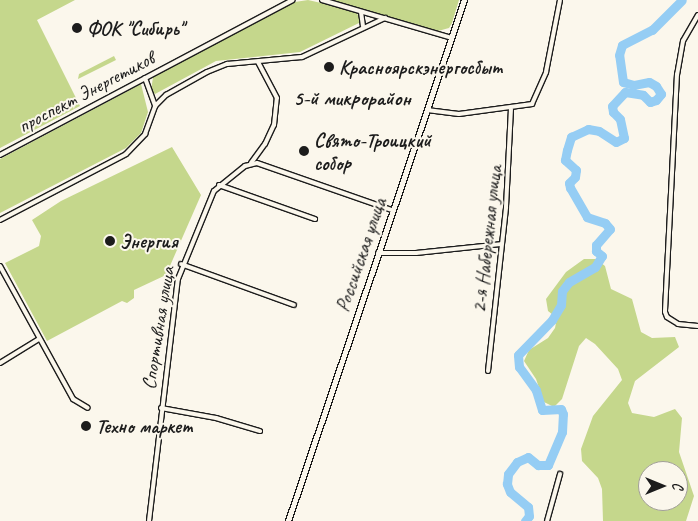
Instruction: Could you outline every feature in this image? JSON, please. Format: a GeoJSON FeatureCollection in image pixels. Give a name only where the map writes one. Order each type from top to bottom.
{"type":"FeatureCollection","features":[{"type":"Feature","properties":{"kind":"street","name":"проспект Энергетиков"},"geometry":{"type":"LineString","coordinates":[[0,155],[293,0]]}},
{"type":"Feature","properties":{"kind":"street"},"geometry":{"type":"LineString","coordinates":[[322,0],[452,38]]}},
{"type":"Feature","properties":{"kind":"street","name":"Российская улица"},"geometry":{"type":"LineString","coordinates":[[288,521],[392,210],[466,0]]}},
{"type":"Feature","properties":{"kind":"street"},"geometry":{"type":"LineString","coordinates":[[427,110],[459,114],[511,109],[532,104],[546,72],[560,0]]}},
{"type":"Feature","properties":{"kind":"street"},"geometry":{"type":"LineString","coordinates":[[360,11],[364,18],[363,26]]}},
{"type":"Feature","properties":{"kind":"street"},"geometry":{"type":"LineString","coordinates":[[698,15],[683,41],[677,74],[665,312],[667,318],[678,324],[698,326]]}},
{"type":"Feature","properties":{"kind":"street","name":"проспект Энергетиков"},"geometry":{"type":"LineString","coordinates":[[155,106],[178,88],[219,66],[302,57],[363,26],[385,18]]}},
{"type":"Feature","properties":{"kind":"street","name":"Спортивная улица"},"geometry":{"type":"LineString","coordinates":[[149,521],[161,408],[182,264],[210,197],[219,185],[251,163],[266,144],[274,125],[277,98],[258,62]]}},
{"type":"Feature","properties":{"kind":"street"},"geometry":{"type":"LineString","coordinates":[[0,220],[126,154],[145,134],[155,106],[145,78]]}},
{"type":"Feature","properties":{"kind":"street","name":"2-я Набережная улица"},"geometry":{"type":"LineString","coordinates":[[488,371],[510,166],[511,109]]}},
{"type":"Feature","properties":{"kind":"street"},"geometry":{"type":"LineString","coordinates":[[251,163],[262,163],[337,193],[392,210]]}},
{"type":"Feature","properties":{"kind":"street"},"geometry":{"type":"LineString","coordinates":[[219,185],[315,219]]}},
{"type":"Feature","properties":{"kind":"street"},"geometry":{"type":"LineString","coordinates":[[378,253],[416,254],[501,244]]}},
{"type":"Feature","properties":{"kind":"street"},"geometry":{"type":"LineString","coordinates":[[182,264],[294,306]]}},
{"type":"Feature","properties":{"kind":"street"},"geometry":{"type":"LineString","coordinates":[[0,266],[73,399],[88,408]]}},
{"type":"Feature","properties":{"kind":"street"},"geometry":{"type":"LineString","coordinates":[[0,363],[39,339]]}},
{"type":"Feature","properties":{"kind":"street"},"geometry":{"type":"LineString","coordinates":[[161,408],[216,418],[260,431]]}},
{"type":"Feature","properties":{"kind":"street"},"geometry":{"type":"LineString","coordinates":[[547,521],[560,474]]}},
{"type":"Feature","properties":{"kind":"green space"},"geometry":{"type":"Polygon","coordinates":[[[0,0],[75,0],[37,20],[80,106],[0,148],[0,0]]]}},
{"type":"Feature","properties":{"kind":"green space"},"geometry":{"type":"Polygon","coordinates":[[[308,0],[356,11],[361,22],[300,52],[216,61],[155,94],[151,91],[153,77],[295,2],[308,0]]]}},
{"type":"Feature","properties":{"kind":"green space"},"geometry":{"type":"Polygon","coordinates":[[[331,0],[459,0],[449,28],[438,31],[331,0]]]}},
{"type":"Feature","properties":{"kind":"green space"},"geometry":{"type":"Polygon","coordinates":[[[114,56],[116,60],[78,79],[79,74],[114,56]]]}},
{"type":"Feature","properties":{"kind":"green space"},"geometry":{"type":"Polygon","coordinates":[[[141,84],[148,112],[141,133],[126,148],[0,213],[0,159],[141,84]]]}},
{"type":"Feature","properties":{"kind":"green space","name":"Энергия"},"geometry":{"type":"Polygon","coordinates":[[[172,147],[201,195],[166,275],[134,290],[134,298],[127,303],[122,301],[47,341],[5,263],[39,246],[41,236],[32,220],[61,201],[172,147]]]}},
{"type":"Feature","properties":{"kind":"green space"},"geometry":{"type":"Polygon","coordinates":[[[584,259],[596,259],[605,266],[611,289],[632,299],[641,332],[652,338],[675,337],[679,347],[635,381],[628,403],[632,413],[654,417],[675,409],[682,418],[679,452],[682,461],[638,461],[638,511],[688,511],[688,478],[694,496],[686,521],[603,521],[602,489],[598,478],[582,461],[581,449],[593,416],[622,380],[618,369],[595,344],[586,338],[579,346],[562,399],[554,407],[544,402],[536,379],[524,361],[529,350],[548,338],[555,328],[557,318],[548,311],[546,299],[566,272],[584,259]]]}},
{"type":"Feature","properties":{"kind":"waterway"},"geometry":{"type":"LineString","coordinates":[[525,521],[529,516],[528,507],[510,492],[507,484],[508,474],[517,462],[528,457],[538,465],[548,465],[562,432],[563,414],[561,409],[542,410],[536,390],[519,367],[518,355],[552,320],[561,305],[562,291],[569,282],[595,267],[602,256],[596,251],[596,245],[610,229],[605,223],[587,217],[570,188],[569,183],[575,177],[576,170],[565,160],[567,150],[571,137],[588,129],[599,131],[616,142],[624,138],[620,119],[613,112],[612,106],[625,92],[643,95],[650,102],[656,100],[661,94],[656,86],[649,82],[634,85],[623,82],[619,55],[622,45],[652,30],[682,0]]}},
{"type":"Feature","properties":{"kind":"place","name":"ФОК \"Сибирь\""},"geometry":{"type":"Point","coordinates":[77,28]}},
{"type":"Feature","properties":{"kind":"place","name":"Красноярскэнергосбыт"},"geometry":{"type":"Point","coordinates":[329,67]}},
{"type":"Feature","properties":{"kind":"place","name":"Свято-Троицкий собор"},"geometry":{"type":"Point","coordinates":[304,151]}},
{"type":"Feature","properties":{"kind":"place","name":"Энергия"},"geometry":{"type":"Point","coordinates":[110,241]}},
{"type":"Feature","properties":{"kind":"place","name":"Техно маркет"},"geometry":{"type":"Point","coordinates":[86,426]}},
{"type":"Feature","properties":{"kind":"district","name":"5-й микрорайон"},"geometry":{"type":"Point","coordinates":[352,98]}}]}
